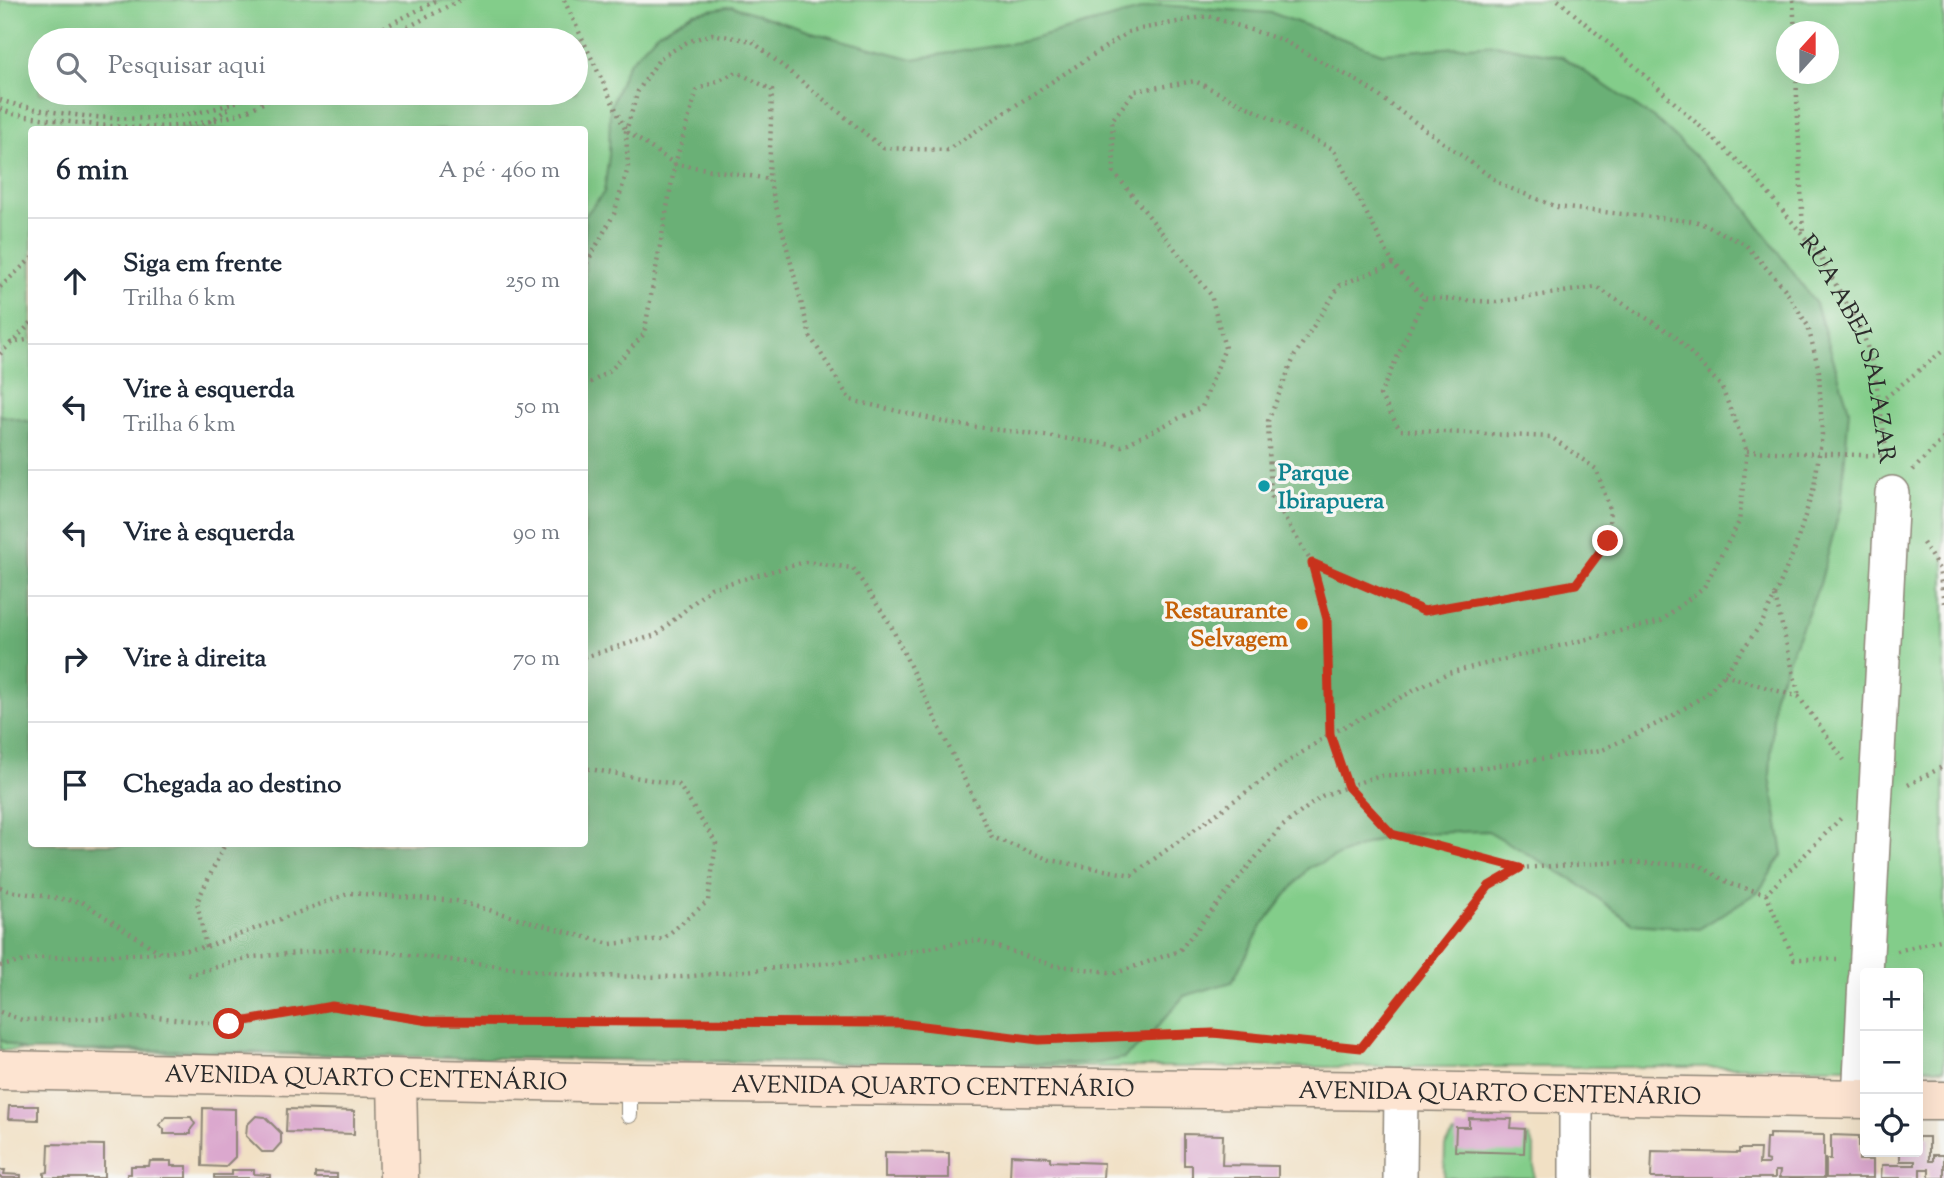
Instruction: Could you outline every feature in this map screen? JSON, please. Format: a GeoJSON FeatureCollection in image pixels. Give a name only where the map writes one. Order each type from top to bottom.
{"type":"FeatureCollection","features":[{"type":"Feature","properties":{"kind":"street","name":"RUA ABEL SALAZAR"},"geometry":{"type":"LineString","coordinates":[[1866,968],[1892,493]]}},
{"type":"Feature","properties":{"kind":"street"},"geometry":{"type":"LineString","coordinates":[[1862,1094],[1864,1031]]}},
{"type":"Feature","properties":{"kind":"street","name":"AVENIDA QUARTO CENTENÁRIO"},"geometry":{"type":"LineString","coordinates":[[0,1070],[397,1079],[629,1099],[1401,1091],[1860,1099]]}},
{"type":"Feature","properties":{"kind":"street"},"geometry":{"type":"LineString","coordinates":[[397,1079],[398,1178]]}},
{"type":"Feature","properties":{"kind":"street"},"geometry":{"type":"LineString","coordinates":[[1400,1178],[1401,1091]]}},
{"type":"Feature","properties":{"kind":"street"},"geometry":{"type":"LineString","coordinates":[[1576,1094],[1576,1178]]}},
{"type":"Feature","properties":{"kind":"street"},"geometry":{"type":"LineString","coordinates":[[1923,1101],[1944,1101]]}},
{"type":"Feature","properties":{"kind":"path"},"geometry":{"type":"LineString","coordinates":[[383,28],[438,0]]}},
{"type":"Feature","properties":{"kind":"path"},"geometry":{"type":"LineString","coordinates":[[406,28],[460,0]]}},
{"type":"Feature","properties":{"kind":"path"},"geometry":{"type":"LineString","coordinates":[[564,0],[577,28]]}},
{"type":"Feature","properties":{"kind":"path","name":"RUA ABEL SALAZAR"},"geometry":{"type":"LineString","coordinates":[[1558,0],[1753,175],[1818,253],[1863,333],[1875,373],[1892,493]]}},
{"type":"Feature","properties":{"kind":"path"},"geometry":{"type":"LineString","coordinates":[[1793,0],[1794,21]]}},
{"type":"Feature","properties":{"kind":"path"},"geometry":{"type":"LineString","coordinates":[[188,975],[253,957],[353,948],[579,976],[682,977],[859,960],[977,940],[1052,965],[1116,972],[1179,951],[1280,828],[1322,796],[1377,776],[1458,771],[1602,750],[1667,719],[1707,694],[1762,623],[1794,551],[1814,487],[1822,435],[1819,371],[1808,326],[1784,288],[1745,244],[1698,222],[1557,208],[1502,185],[1361,83],[1282,40],[1208,16],[1130,30],[947,150],[883,148],[751,41],[712,34],[687,42],[660,58],[638,91],[626,131],[628,168],[618,203],[588,261]]}},
{"type":"Feature","properties":{"kind":"path"},"geometry":{"type":"LineString","coordinates":[[588,51],[626,131],[675,164],[769,179]]}},
{"type":"Feature","properties":{"kind":"path"},"geometry":{"type":"LineString","coordinates":[[588,384],[608,372],[644,334],[675,164],[697,90],[737,72],[772,90],[769,179],[810,336],[850,400],[954,424],[1122,446],[1202,407],[1225,348],[1211,295],[1114,172],[1112,120],[1135,91],[1195,81],[1334,149],[1393,264],[1424,298],[1496,302],[1596,287],[1674,335],[1721,386],[1747,451],[1739,522],[1704,587],[1661,621],[1448,673],[1330,734],[1132,875],[1050,860],[992,837],[890,624],[853,568],[805,562],[711,588],[656,635],[588,656]]}},
{"type":"Feature","properties":{"kind":"path"},"geometry":{"type":"LineString","coordinates":[[1796,84],[1803,235]]}},
{"type":"Feature","properties":{"kind":"path"},"geometry":{"type":"LineString","coordinates":[[0,100],[84,117],[162,118],[229,105]]}},
{"type":"Feature","properties":{"kind":"path"},"geometry":{"type":"LineString","coordinates":[[204,126],[233,105]]}},
{"type":"Feature","properties":{"kind":"path"},"geometry":{"type":"LineString","coordinates":[[0,109],[13,114],[96,126],[178,125],[239,114],[257,105]]}},
{"type":"Feature","properties":{"kind":"path"},"geometry":{"type":"LineString","coordinates":[[0,287],[28,262]]}},
{"type":"Feature","properties":{"kind":"path"},"geometry":{"type":"LineString","coordinates":[[1393,264],[1340,285],[1295,355],[1268,421],[1271,496],[1312,563],[1327,619],[1330,734],[1348,787],[1392,834],[1520,868],[1622,862],[1699,865],[1730,884],[1766,894],[1841,817]]}},
{"type":"Feature","properties":{"kind":"path"},"geometry":{"type":"LineString","coordinates":[[1312,563],[1424,611],[1576,584],[1608,541],[1610,509],[1596,469],[1550,437],[1400,430],[1380,395],[1424,298]]}},
{"type":"Feature","properties":{"kind":"path"},"geometry":{"type":"LineString","coordinates":[[0,354],[28,326]]}},
{"type":"Feature","properties":{"kind":"path"},"geometry":{"type":"LineString","coordinates":[[10,343],[28,340]]}},
{"type":"Feature","properties":{"kind":"path"},"geometry":{"type":"LineString","coordinates":[[1879,402],[1944,350]]}},
{"type":"Feature","properties":{"kind":"path"},"geometry":{"type":"LineString","coordinates":[[1747,451],[1887,456]]}},
{"type":"Feature","properties":{"kind":"path"},"geometry":{"type":"LineString","coordinates":[[1775,595],[1799,697],[1874,800]]}},
{"type":"Feature","properties":{"kind":"path"},"geometry":{"type":"LineString","coordinates":[[1724,675],[1799,697]]}},
{"type":"Feature","properties":{"kind":"path"},"geometry":{"type":"LineString","coordinates":[[1912,783],[1944,766]]}},
{"type":"Feature","properties":{"kind":"path"},"geometry":{"type":"LineString","coordinates":[[0,966],[40,958],[161,953],[206,947],[350,893],[457,901],[610,944],[663,939],[708,901],[716,843],[679,785],[588,769]]}},
{"type":"Feature","properties":{"kind":"path"},"geometry":{"type":"LineString","coordinates":[[206,947],[197,902],[224,847]]}},
{"type":"Feature","properties":{"kind":"path"},"geometry":{"type":"LineString","coordinates":[[0,1012],[22,1020],[156,1017],[229,1024],[332,1006],[429,1021],[899,1023],[1039,1040],[1213,1033],[1361,1048],[1489,886],[1520,868]]}},
{"type":"Feature","properties":{"kind":"path"},"geometry":{"type":"LineString","coordinates":[[0,887],[9,891],[82,902],[161,953]]}},
{"type":"Feature","properties":{"kind":"green space","name":"Parque Ibirapuera"},"geometry":{"type":"Polygon","coordinates":[[[0,0],[1944,0],[1944,1069],[1923,1068],[1923,968],[1860,968],[1860,1067],[1053,1067],[0,1050],[0,0]]]}},
{"type":"Feature","properties":{"kind":"green space","name":"Parque Ibirapuera"},"geometry":{"type":"Polygon","coordinates":[[[1159,5],[1272,13],[1382,53],[1494,44],[1563,57],[1659,122],[1737,196],[1816,304],[1849,409],[1841,505],[1820,584],[1774,694],[1770,777],[1783,854],[1759,891],[1699,929],[1633,924],[1573,880],[1488,831],[1392,834],[1308,868],[1263,924],[1232,982],[1184,996],[1147,1039],[1124,1058],[1099,1063],[958,1065],[369,1056],[173,1050],[26,1051],[0,1040],[0,415],[28,421],[28,847],[588,847],[588,212],[604,192],[609,155],[610,108],[627,65],[658,32],[694,13],[732,6],[808,31],[913,59],[1025,41],[1159,5]]]}},
{"type":"Feature","properties":{"kind":"green space"},"geometry":{"type":"Polygon","coordinates":[[[1454,1134],[1521,1134],[1529,1137],[1534,1146],[1534,1178],[1444,1178],[1445,1146],[1454,1134]]]}},
{"type":"Feature","properties":{"kind":"building"},"geometry":{"type":"Polygon","coordinates":[[[9,1106],[38,1106],[38,1120],[8,1119],[9,1106]]]}},
{"type":"Feature","properties":{"kind":"building"},"geometry":{"type":"Polygon","coordinates":[[[203,1108],[235,1109],[235,1157],[225,1167],[202,1166],[203,1108]]]}},
{"type":"Feature","properties":{"kind":"building"},"geometry":{"type":"Polygon","coordinates":[[[287,1109],[354,1111],[354,1134],[286,1132],[287,1109]]]}},
{"type":"Feature","properties":{"kind":"building"},"geometry":{"type":"Polygon","coordinates":[[[256,1116],[265,1117],[281,1133],[281,1143],[273,1152],[262,1152],[246,1136],[247,1125],[256,1116]]]}},
{"type":"Feature","properties":{"kind":"building"},"geometry":{"type":"Polygon","coordinates":[[[166,1117],[191,1117],[195,1124],[191,1134],[164,1134],[164,1129],[159,1125],[166,1117]]]}},
{"type":"Feature","properties":{"kind":"building"},"geometry":{"type":"Polygon","coordinates":[[[1469,1118],[1512,1119],[1511,1128],[1525,1129],[1524,1153],[1455,1151],[1456,1127],[1469,1127],[1469,1118]]]}},
{"type":"Feature","properties":{"kind":"building"},"geometry":{"type":"Polygon","coordinates":[[[1184,1134],[1223,1135],[1222,1165],[1278,1166],[1278,1178],[1192,1178],[1192,1165],[1184,1165],[1184,1134]]]}},
{"type":"Feature","properties":{"kind":"building"},"geometry":{"type":"Polygon","coordinates":[[[1769,1134],[1824,1135],[1824,1178],[1779,1178],[1780,1171],[1775,1171],[1775,1178],[1651,1178],[1652,1151],[1739,1153],[1739,1149],[1760,1149],[1759,1164],[1768,1164],[1769,1161],[1765,1160],[1766,1138],[1769,1138],[1769,1134]]]}},
{"type":"Feature","properties":{"kind":"building"},"geometry":{"type":"Polygon","coordinates":[[[1831,1135],[1859,1136],[1859,1160],[1873,1160],[1873,1178],[1826,1178],[1826,1159],[1831,1159],[1831,1135]]]}},
{"type":"Feature","properties":{"kind":"building"},"geometry":{"type":"Polygon","coordinates":[[[1923,1137],[1929,1137],[1929,1161],[1933,1161],[1933,1155],[1944,1155],[1944,1178],[1929,1178],[1929,1169],[1920,1169],[1920,1178],[1881,1178],[1882,1165],[1915,1165],[1915,1161],[1900,1161],[1900,1157],[1923,1157],[1923,1137]]]}},
{"type":"Feature","properties":{"kind":"building"},"geometry":{"type":"Polygon","coordinates":[[[49,1144],[104,1145],[104,1178],[44,1178],[44,1173],[48,1172],[49,1144]]]}},
{"type":"Feature","properties":{"kind":"building"},"geometry":{"type":"Polygon","coordinates":[[[885,1152],[949,1153],[949,1178],[885,1178],[885,1152]]]}},
{"type":"Feature","properties":{"kind":"building"},"geometry":{"type":"Polygon","coordinates":[[[1011,1155],[1050,1157],[1050,1161],[1104,1163],[1103,1178],[1010,1178],[1011,1155]]]}},
{"type":"Feature","properties":{"kind":"building"},"geometry":{"type":"Polygon","coordinates":[[[150,1161],[171,1161],[171,1166],[187,1166],[187,1178],[127,1178],[127,1174],[131,1174],[131,1166],[149,1166],[150,1161]]]}},
{"type":"Feature","properties":{"kind":"building"},"geometry":{"type":"Polygon","coordinates":[[[0,1170],[5,1170],[4,1174],[21,1175],[21,1178],[0,1178],[0,1170]]]}},
{"type":"Feature","properties":{"kind":"building"},"geometry":{"type":"Polygon","coordinates":[[[232,1170],[254,1170],[254,1174],[270,1175],[270,1178],[214,1178],[214,1175],[232,1175],[232,1170]]]}},
{"type":"Feature","properties":{"kind":"building"},"geometry":{"type":"Polygon","coordinates":[[[315,1173],[337,1174],[337,1178],[315,1178],[315,1173]]]}},
{"type":"Feature","properties":{"kind":"place","name":"Parque Ibirapuera"},"geometry":{"type":"Point","coordinates":[1264,486]}},
{"type":"Feature","properties":{"kind":"place","name":"Restaurante Selvagem"},"geometry":{"type":"Point","coordinates":[1302,624]}},
{"type":"Feature","properties":{"kind":"route"},"geometry":{"type":"LineString","coordinates":[[229,1024],[332,1006],[429,1021],[899,1023],[1039,1040],[1213,1033],[1361,1048],[1489,886],[1520,868],[1392,834],[1348,787],[1330,734],[1327,619],[1312,563],[1424,611],[1576,584],[1608,541]]}}]}
